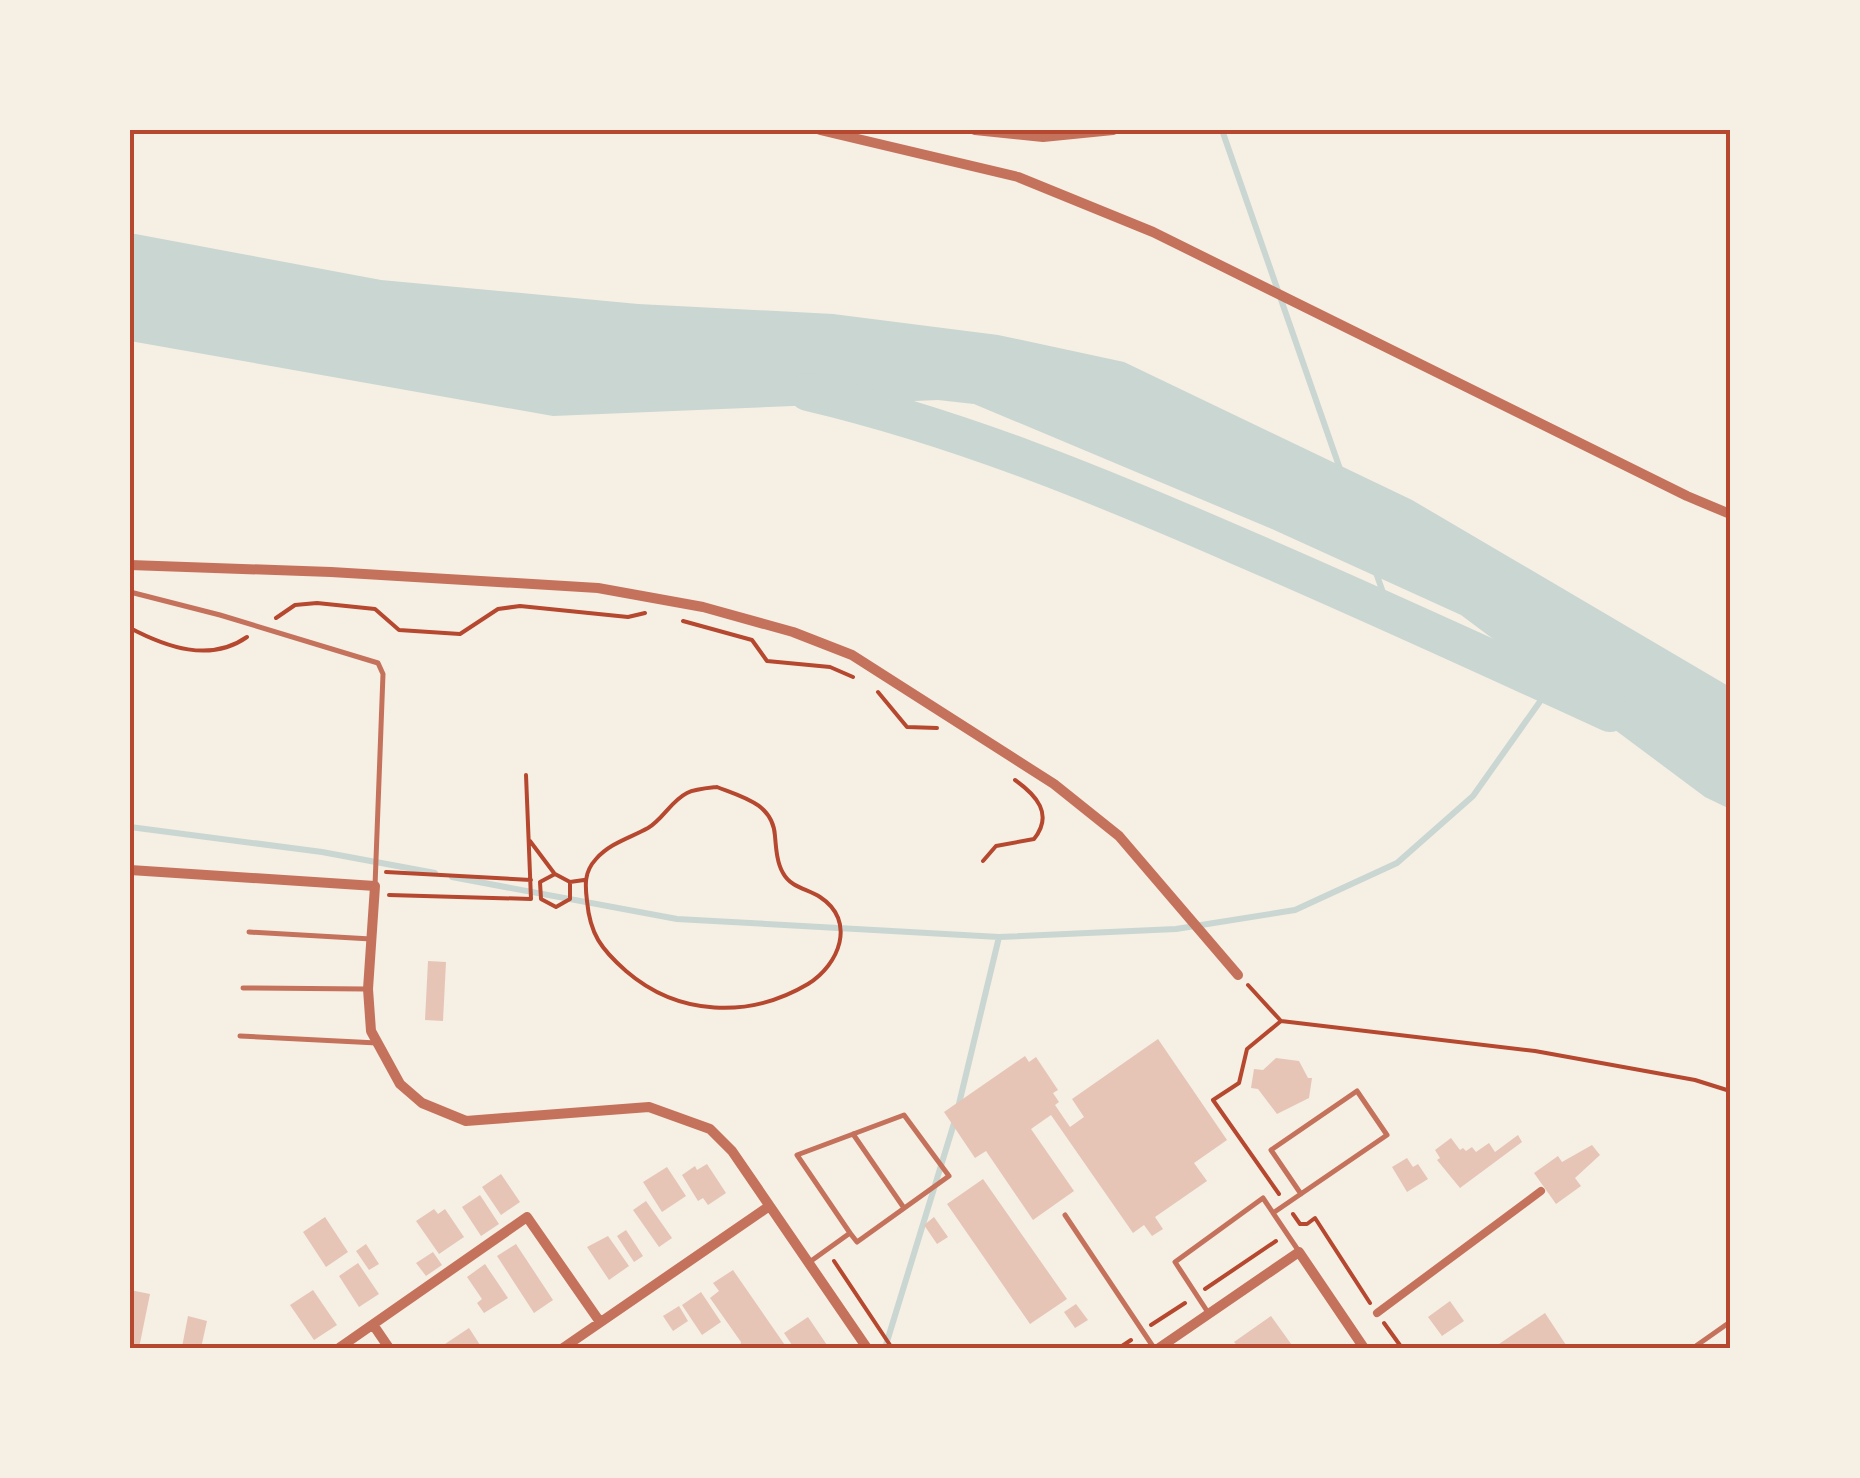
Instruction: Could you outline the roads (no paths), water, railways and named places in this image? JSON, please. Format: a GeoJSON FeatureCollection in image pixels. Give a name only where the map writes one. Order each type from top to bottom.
{"type":"FeatureCollection","features":[{"type":"Feature","properties":{"kind":"street"},"geometry":{"type":"LineString","coordinates":[[820,130],[1018,176],[1153,232],[1730,514]]}},
{"type":"Feature","properties":{"kind":"street"},"geometry":{"type":"LineString","coordinates":[[976,130],[1044,137],[1113,130]]}},
{"type":"Feature","properties":{"kind":"street"},"geometry":{"type":"LineString","coordinates":[[1077,130],[1095,134]]}},
{"type":"Feature","properties":{"kind":"street"},"geometry":{"type":"LineString","coordinates":[[130,565],[598,588],[704,607],[793,632],[852,655],[1054,784],[1119,836],[1238,975]]}},
{"type":"Feature","properties":{"kind":"street"},"geometry":{"type":"LineString","coordinates":[[130,870],[375,890],[368,989],[371,1032],[400,1084],[422,1103],[466,1121],[649,1107],[710,1130],[732,1151],[866,1347]]}},
{"type":"Feature","properties":{"kind":"street"},"geometry":{"type":"LineString","coordinates":[[1376,1313],[1541,1192]]}},
{"type":"Feature","properties":{"kind":"street"},"geometry":{"type":"LineString","coordinates":[[563,1348],[768,1206]]}},
{"type":"Feature","properties":{"kind":"street"},"geometry":{"type":"LineString","coordinates":[[339,1348],[527,1217],[600,1322]]}},
{"type":"Feature","properties":{"kind":"street"},"geometry":{"type":"LineString","coordinates":[[1157,1348],[1299,1252],[1364,1348]]}},
{"type":"Feature","properties":{"kind":"street"},"geometry":{"type":"LineString","coordinates":[[374,1326],[389,1348]]}},
{"type":"Feature","properties":{"kind":"lane"},"geometry":{"type":"LineString","coordinates":[[130,592],[378,663],[383,674],[375,890]]}},
{"type":"Feature","properties":{"kind":"lane"},"geometry":{"type":"LineString","coordinates":[[249,932],[371,939]]}},
{"type":"Feature","properties":{"kind":"lane"},"geometry":{"type":"LineString","coordinates":[[243,988],[368,989]]}},
{"type":"Feature","properties":{"kind":"lane"},"geometry":{"type":"LineString","coordinates":[[240,1036],[376,1043]]}},
{"type":"Feature","properties":{"kind":"lane"},"geometry":{"type":"LineString","coordinates":[[1273,1213],[1301,1194],[1386,1135],[1357,1092],[1271,1150],[1301,1194]]}},
{"type":"Feature","properties":{"kind":"lane"},"geometry":{"type":"LineString","coordinates":[[904,1115],[949,1176],[857,1242],[797,1155],[853,1134],[904,1115]]}},
{"type":"Feature","properties":{"kind":"lane"},"geometry":{"type":"LineString","coordinates":[[853,1134],[904,1208]]}},
{"type":"Feature","properties":{"kind":"lane"},"geometry":{"type":"LineString","coordinates":[[1210,1314],[1175,1262],[1263,1198],[1299,1252]]}},
{"type":"Feature","properties":{"kind":"lane"},"geometry":{"type":"LineString","coordinates":[[1065,1214],[1157,1348]]}},
{"type":"Feature","properties":{"kind":"lane"},"geometry":{"type":"LineString","coordinates":[[809,1263],[850,1233]]}},
{"type":"Feature","properties":{"kind":"lane"},"geometry":{"type":"LineString","coordinates":[[1693,1348],[1730,1322]]}},
{"type":"Feature","properties":{"kind":"waterway"},"geometry":{"type":"LineString","coordinates":[[1222,130],[1340,469]]}},
{"type":"Feature","properties":{"kind":"waterway"},"geometry":{"type":"LineString","coordinates":[[808,392],[918,422],[1078,479],[1330,586],[1610,713]]}},
{"type":"Feature","properties":{"kind":"waterway"},"geometry":{"type":"LineString","coordinates":[[1375,570],[1390,612]]}},
{"type":"Feature","properties":{"kind":"waterway"},"geometry":{"type":"LineString","coordinates":[[452,877],[677,919],[999,937],[1176,929],[1295,910],[1397,863],[1473,796],[1551,686]]}},
{"type":"Feature","properties":{"kind":"waterway"},"geometry":{"type":"LineString","coordinates":[[130,827],[322,852],[435,873]]}},
{"type":"Feature","properties":{"kind":"waterway"},"geometry":{"type":"LineString","coordinates":[[958,1108],[999,937]]}},
{"type":"Feature","properties":{"kind":"waterway"},"geometry":{"type":"LineString","coordinates":[[885,1348],[955,1120]]}}]}
